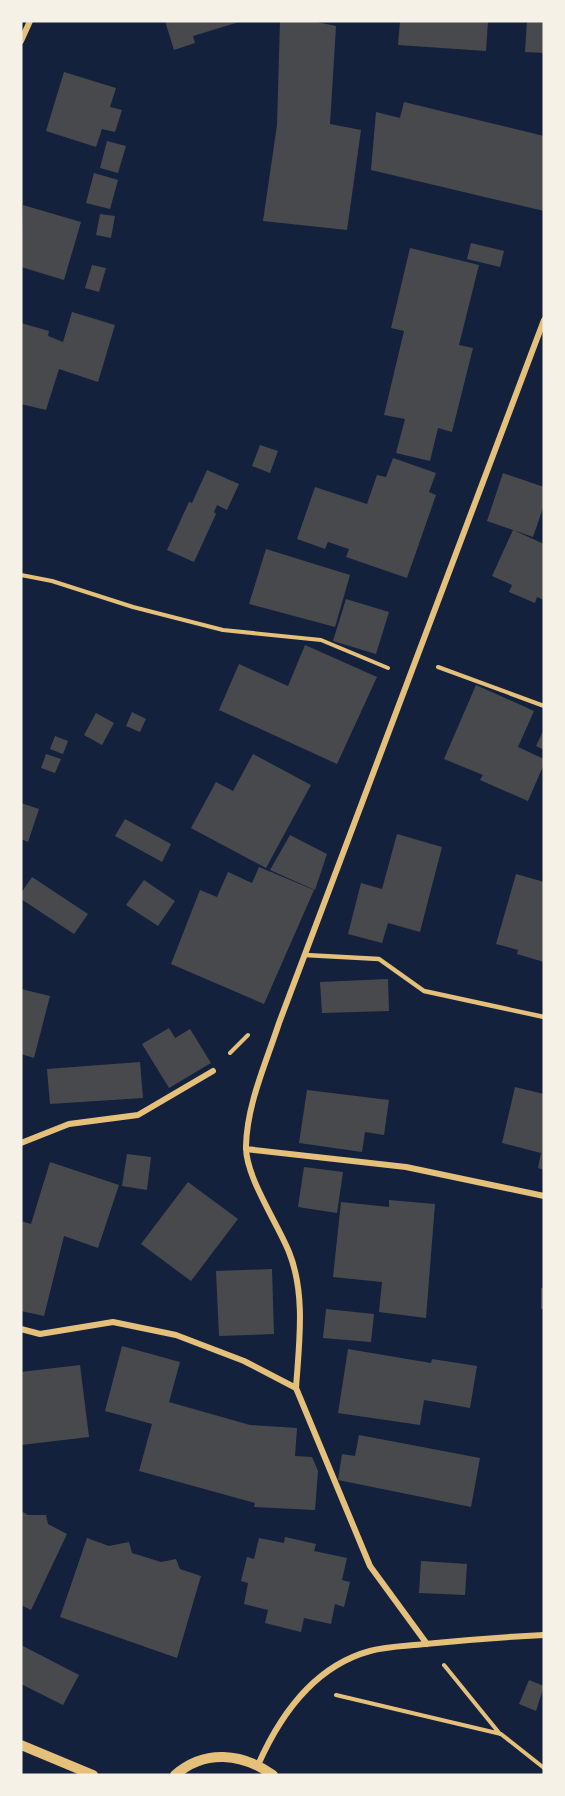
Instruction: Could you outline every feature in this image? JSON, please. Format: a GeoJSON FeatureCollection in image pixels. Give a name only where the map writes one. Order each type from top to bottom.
{"type":"FeatureCollection","features":[{"type":"Feature","properties":{"kind":"street"},"geometry":{"type":"LineString","coordinates":[[21,42],[30,21]]}},
{"type":"Feature","properties":{"kind":"street"},"geometry":{"type":"LineString","coordinates":[[427,1644],[370,1566],[296,1388],[300,1328],[297,1285],[290,1253],[260,1194],[246,1149],[252,1107],[304,955],[411,677],[544,320]]}},
{"type":"Feature","properties":{"kind":"street"},"geometry":{"type":"LineString","coordinates":[[21,1143],[69,1124],[138,1115],[213,1071]]}},
{"type":"Feature","properties":{"kind":"street"},"geometry":{"type":"LineString","coordinates":[[246,1149],[406,1167],[544,1196]]}},
{"type":"Feature","properties":{"kind":"street"},"geometry":{"type":"LineString","coordinates":[[21,1329],[40,1334],[113,1322],[176,1335],[243,1361],[296,1388]]}},
{"type":"Feature","properties":{"kind":"street"},"geometry":{"type":"LineString","coordinates":[[258,1764],[270,1738],[306,1688],[345,1662],[370,1651],[468,1639],[544,1635]]}},
{"type":"Feature","properties":{"kind":"street"},"geometry":{"type":"LineString","coordinates":[[21,1746],[93,1775]]}},
{"type":"Feature","properties":{"kind":"street"},"geometry":{"type":"LineString","coordinates":[[175,1775],[195,1762],[216,1756],[238,1757],[258,1764],[273,1775]]}},
{"type":"Feature","properties":{"kind":"lane"},"geometry":{"type":"LineString","coordinates":[[304,955],[379,959],[424,991],[544,1017]]}},
{"type":"Feature","properties":{"kind":"path"},"geometry":{"type":"LineString","coordinates":[[21,575],[52,580],[133,607],[223,630],[321,640],[411,677]]}},
{"type":"Feature","properties":{"kind":"path"},"geometry":{"type":"LineString","coordinates":[[441,668],[544,706]]}},
{"type":"Feature","properties":{"kind":"path"},"geometry":{"type":"LineString","coordinates":[[213,1071],[252,1030]]}},
{"type":"Feature","properties":{"kind":"path"},"geometry":{"type":"LineString","coordinates":[[427,1644],[501,1734],[544,1768]]}},
{"type":"Feature","properties":{"kind":"path"},"geometry":{"type":"LineString","coordinates":[[306,1688],[501,1734]]}},
{"type":"Feature","properties":{"kind":"building"},"geometry":{"type":"Polygon","coordinates":[[[165,21],[239,22],[193,36],[195,43],[174,50],[165,21]]]}},
{"type":"Feature","properties":{"kind":"building"},"geometry":{"type":"Polygon","coordinates":[[[280,21],[312,21],[336,26],[330,124],[361,130],[347,230],[263,221],[277,125],[280,21]]]}},
{"type":"Feature","properties":{"kind":"building"},"geometry":{"type":"Polygon","coordinates":[[[400,21],[488,21],[486,51],[398,45],[400,21]]]}},
{"type":"Feature","properties":{"kind":"building"},"geometry":{"type":"Polygon","coordinates":[[[527,21],[544,21],[544,53],[525,52],[527,21]]]}},
{"type":"Feature","properties":{"kind":"building"},"geometry":{"type":"Polygon","coordinates":[[[64,72],[116,88],[110,107],[122,110],[115,132],[102,129],[96,147],[46,131],[64,72]]]}},
{"type":"Feature","properties":{"kind":"building"},"geometry":{"type":"Polygon","coordinates":[[[404,102],[544,136],[544,211],[371,170],[376,112],[400,118],[404,102]]]}},
{"type":"Feature","properties":{"kind":"building"},"geometry":{"type":"Polygon","coordinates":[[[107,141],[126,146],[118,173],[100,168],[107,141]]]}},
{"type":"Feature","properties":{"kind":"building"},"geometry":{"type":"Polygon","coordinates":[[[94,173],[118,180],[110,209],[86,203],[94,173]]]}},
{"type":"Feature","properties":{"kind":"building"},"geometry":{"type":"Polygon","coordinates":[[[23,205],[81,222],[64,280],[21,267],[23,205]]]}},
{"type":"Feature","properties":{"kind":"building"},"geometry":{"type":"Polygon","coordinates":[[[100,214],[115,216],[111,238],[96,235],[100,214]]]}},
{"type":"Feature","properties":{"kind":"building"},"geometry":{"type":"Polygon","coordinates":[[[471,243],[504,251],[500,267],[467,259],[471,243]]]}},
{"type":"Feature","properties":{"kind":"building"},"geometry":{"type":"Polygon","coordinates":[[[410,248],[479,265],[459,345],[473,348],[452,432],[438,428],[430,461],[396,453],[405,419],[384,415],[404,331],[391,328],[410,248]]]}},
{"type":"Feature","properties":{"kind":"building"},"geometry":{"type":"Polygon","coordinates":[[[92,265],[106,268],[99,292],[85,288],[92,265]]]}},
{"type":"Feature","properties":{"kind":"building"},"geometry":{"type":"Polygon","coordinates":[[[72,312],[115,325],[98,382],[59,369],[46,410],[21,404],[21,323],[49,331],[48,336],[63,342],[72,312]]]}},
{"type":"Feature","properties":{"kind":"building"},"geometry":{"type":"Polygon","coordinates":[[[260,445],[278,451],[270,473],[252,466],[260,445]]]}},
{"type":"Feature","properties":{"kind":"building"},"geometry":{"type":"Polygon","coordinates":[[[393,458],[436,473],[429,492],[436,495],[407,578],[346,557],[349,549],[328,542],[325,549],[297,539],[315,487],[367,504],[377,475],[386,477],[393,458]]]}},
{"type":"Feature","properties":{"kind":"building"},"geometry":{"type":"Polygon","coordinates":[[[207,470],[239,484],[227,510],[217,505],[214,512],[216,514],[194,562],[167,550],[207,470]]]}},
{"type":"Feature","properties":{"kind":"building"},"geometry":{"type":"Polygon","coordinates":[[[503,473],[544,487],[544,505],[533,537],[487,521],[503,473]]]}},
{"type":"Feature","properties":{"kind":"building"},"geometry":{"type":"Polygon","coordinates":[[[513,530],[544,544],[544,600],[537,597],[535,603],[509,592],[512,585],[492,576],[513,530]]]}},
{"type":"Feature","properties":{"kind":"building"},"geometry":{"type":"Polygon","coordinates":[[[266,549],[350,575],[335,627],[249,604],[266,549]]]}},
{"type":"Feature","properties":{"kind":"building"},"geometry":{"type":"Polygon","coordinates":[[[346,599],[389,612],[376,654],[333,641],[346,599]]]}},
{"type":"Feature","properties":{"kind":"building"},"geometry":{"type":"Polygon","coordinates":[[[305,645],[377,677],[337,764],[219,710],[239,664],[288,686],[305,645]]]}},
{"type":"Feature","properties":{"kind":"building"},"geometry":{"type":"Polygon","coordinates":[[[476,685],[534,711],[518,747],[544,759],[528,801],[480,780],[483,775],[444,759],[476,685]]]}},
{"type":"Feature","properties":{"kind":"building"},"geometry":{"type":"Polygon","coordinates":[[[132,712],[146,719],[140,732],[126,726],[132,712]]]}},
{"type":"Feature","properties":{"kind":"building"},"geometry":{"type":"Polygon","coordinates":[[[96,713],[114,723],[102,745],[84,735],[96,713]]]}},
{"type":"Feature","properties":{"kind":"building"},"geometry":{"type":"Polygon","coordinates":[[[544,729],[544,750],[536,746],[544,729]]]}},
{"type":"Feature","properties":{"kind":"building"},"geometry":{"type":"Polygon","coordinates":[[[55,736],[68,741],[63,754],[50,749],[55,736]]]}},
{"type":"Feature","properties":{"kind":"building"},"geometry":{"type":"Polygon","coordinates":[[[46,754],[61,759],[55,773],[41,768],[46,754]]]}},
{"type":"Feature","properties":{"kind":"building"},"geometry":{"type":"Polygon","coordinates":[[[253,754],[311,785],[266,868],[191,828],[216,782],[233,791],[253,754]]]}},
{"type":"Feature","properties":{"kind":"building"},"geometry":{"type":"Polygon","coordinates":[[[21,803],[39,809],[28,842],[21,839],[21,803]]]}},
{"type":"Feature","properties":{"kind":"building"},"geometry":{"type":"Polygon","coordinates":[[[125,819],[171,844],[162,862],[115,836],[125,819]]]}},
{"type":"Feature","properties":{"kind":"building"},"geometry":{"type":"Polygon","coordinates":[[[397,834],[442,847],[420,932],[388,923],[382,943],[348,934],[361,883],[382,889],[397,834]]]}},
{"type":"Feature","properties":{"kind":"building"},"geometry":{"type":"Polygon","coordinates":[[[290,835],[327,854],[315,890],[270,870],[290,835]]]}},
{"type":"Feature","properties":{"kind":"building"},"geometry":{"type":"Polygon","coordinates":[[[259,867],[314,890],[264,1004],[171,964],[200,890],[217,897],[228,872],[252,883],[259,867]]]}},
{"type":"Feature","properties":{"kind":"building"},"geometry":{"type":"Polygon","coordinates":[[[516,874],[544,882],[544,962],[517,954],[518,950],[496,944],[516,874]]]}},
{"type":"Feature","properties":{"kind":"building"},"geometry":{"type":"Polygon","coordinates":[[[32,877],[88,914],[74,934],[21,899],[21,893],[32,877]]]}},
{"type":"Feature","properties":{"kind":"building"},"geometry":{"type":"Polygon","coordinates":[[[144,880],[175,901],[158,926],[126,905],[144,880]]]}},
{"type":"Feature","properties":{"kind":"building"},"geometry":{"type":"Polygon","coordinates":[[[388,979],[389,1011],[322,1013],[320,982],[388,979]]]}},
{"type":"Feature","properties":{"kind":"building"},"geometry":{"type":"Polygon","coordinates":[[[21,989],[50,996],[34,1058],[21,1054],[21,989]]]}},
{"type":"Feature","properties":{"kind":"building"},"geometry":{"type":"Polygon","coordinates":[[[169,1028],[175,1038],[190,1029],[211,1063],[169,1088],[142,1044],[169,1028]]]}},
{"type":"Feature","properties":{"kind":"building"},"geometry":{"type":"Polygon","coordinates":[[[140,1062],[143,1098],[50,1104],[47,1069],[140,1062]]]}},
{"type":"Feature","properties":{"kind":"building"},"geometry":{"type":"Polygon","coordinates":[[[515,1087],[544,1094],[544,1170],[538,1168],[541,1153],[502,1143],[515,1087]]]}},
{"type":"Feature","properties":{"kind":"building"},"geometry":{"type":"Polygon","coordinates":[[[307,1090],[389,1100],[384,1135],[365,1132],[362,1152],[299,1143],[307,1090]]]}},
{"type":"Feature","properties":{"kind":"building"},"geometry":{"type":"Polygon","coordinates":[[[127,1154],[151,1157],[147,1190],[122,1186],[127,1154]]]}},
{"type":"Feature","properties":{"kind":"building"},"geometry":{"type":"Polygon","coordinates":[[[50,1162],[119,1185],[98,1248],[64,1236],[44,1316],[21,1311],[21,1221],[31,1224],[50,1162]]]}},
{"type":"Feature","properties":{"kind":"building"},"geometry":{"type":"Polygon","coordinates":[[[304,1167],[343,1172],[337,1213],[298,1207],[304,1167]]]}},
{"type":"Feature","properties":{"kind":"building"},"geometry":{"type":"Polygon","coordinates":[[[188,1182],[238,1219],[191,1281],[141,1244],[188,1182]]]}},
{"type":"Feature","properties":{"kind":"building"},"geometry":{"type":"Polygon","coordinates":[[[389,1200],[435,1204],[426,1318],[379,1312],[382,1282],[333,1277],[341,1202],[389,1207],[389,1200]]]}},
{"type":"Feature","properties":{"kind":"building"},"geometry":{"type":"Polygon","coordinates":[[[272,1269],[274,1334],[219,1336],[216,1271],[272,1269]]]}},
{"type":"Feature","properties":{"kind":"building"},"geometry":{"type":"Polygon","coordinates":[[[541,1288],[544,1288],[544,1309],[541,1309],[541,1288]]]}},
{"type":"Feature","properties":{"kind":"building"},"geometry":{"type":"Polygon","coordinates":[[[326,1309],[374,1314],[371,1342],[323,1338],[326,1309]]]}},
{"type":"Feature","properties":{"kind":"building"},"geometry":{"type":"Polygon","coordinates":[[[122,1346],[180,1362],[169,1402],[250,1425],[297,1428],[295,1456],[312,1457],[318,1471],[315,1510],[254,1507],[255,1503],[139,1471],[152,1424],[105,1411],[122,1346]]]}},
{"type":"Feature","properties":{"kind":"building"},"geometry":{"type":"Polygon","coordinates":[[[348,1349],[431,1363],[432,1359],[477,1366],[470,1408],[424,1400],[420,1425],[338,1413],[348,1349]]]}},
{"type":"Feature","properties":{"kind":"building"},"geometry":{"type":"Polygon","coordinates":[[[80,1365],[89,1437],[21,1445],[21,1372],[80,1365]]]}},
{"type":"Feature","properties":{"kind":"building"},"geometry":{"type":"Polygon","coordinates":[[[359,1435],[480,1458],[471,1507],[338,1480],[342,1454],[355,1456],[359,1435]]]}},
{"type":"Feature","properties":{"kind":"building"},"geometry":{"type":"Polygon","coordinates":[[[21,1511],[28,1515],[46,1515],[48,1524],[67,1534],[31,1610],[21,1605],[21,1511]]]}},
{"type":"Feature","properties":{"kind":"building"},"geometry":{"type":"Polygon","coordinates":[[[285,1537],[316,1544],[314,1551],[347,1558],[342,1580],[350,1582],[344,1607],[335,1604],[331,1624],[304,1618],[301,1632],[265,1623],[268,1610],[244,1604],[248,1583],[241,1581],[247,1557],[254,1559],[259,1538],[284,1543],[285,1537]]]}},
{"type":"Feature","properties":{"kind":"building"},"geometry":{"type":"Polygon","coordinates":[[[87,1538],[109,1546],[129,1542],[132,1553],[161,1562],[176,1559],[180,1569],[201,1576],[177,1658],[60,1617],[87,1538]]]}},
{"type":"Feature","properties":{"kind":"building"},"geometry":{"type":"Polygon","coordinates":[[[421,1561],[467,1564],[465,1595],[419,1593],[421,1561]]]}},
{"type":"Feature","properties":{"kind":"building"},"geometry":{"type":"Polygon","coordinates":[[[21,1645],[79,1675],[63,1705],[21,1684],[21,1645]]]}},
{"type":"Feature","properties":{"kind":"building"},"geometry":{"type":"Polygon","coordinates":[[[529,1680],[544,1686],[536,1711],[519,1704],[529,1680]]]}}]}
